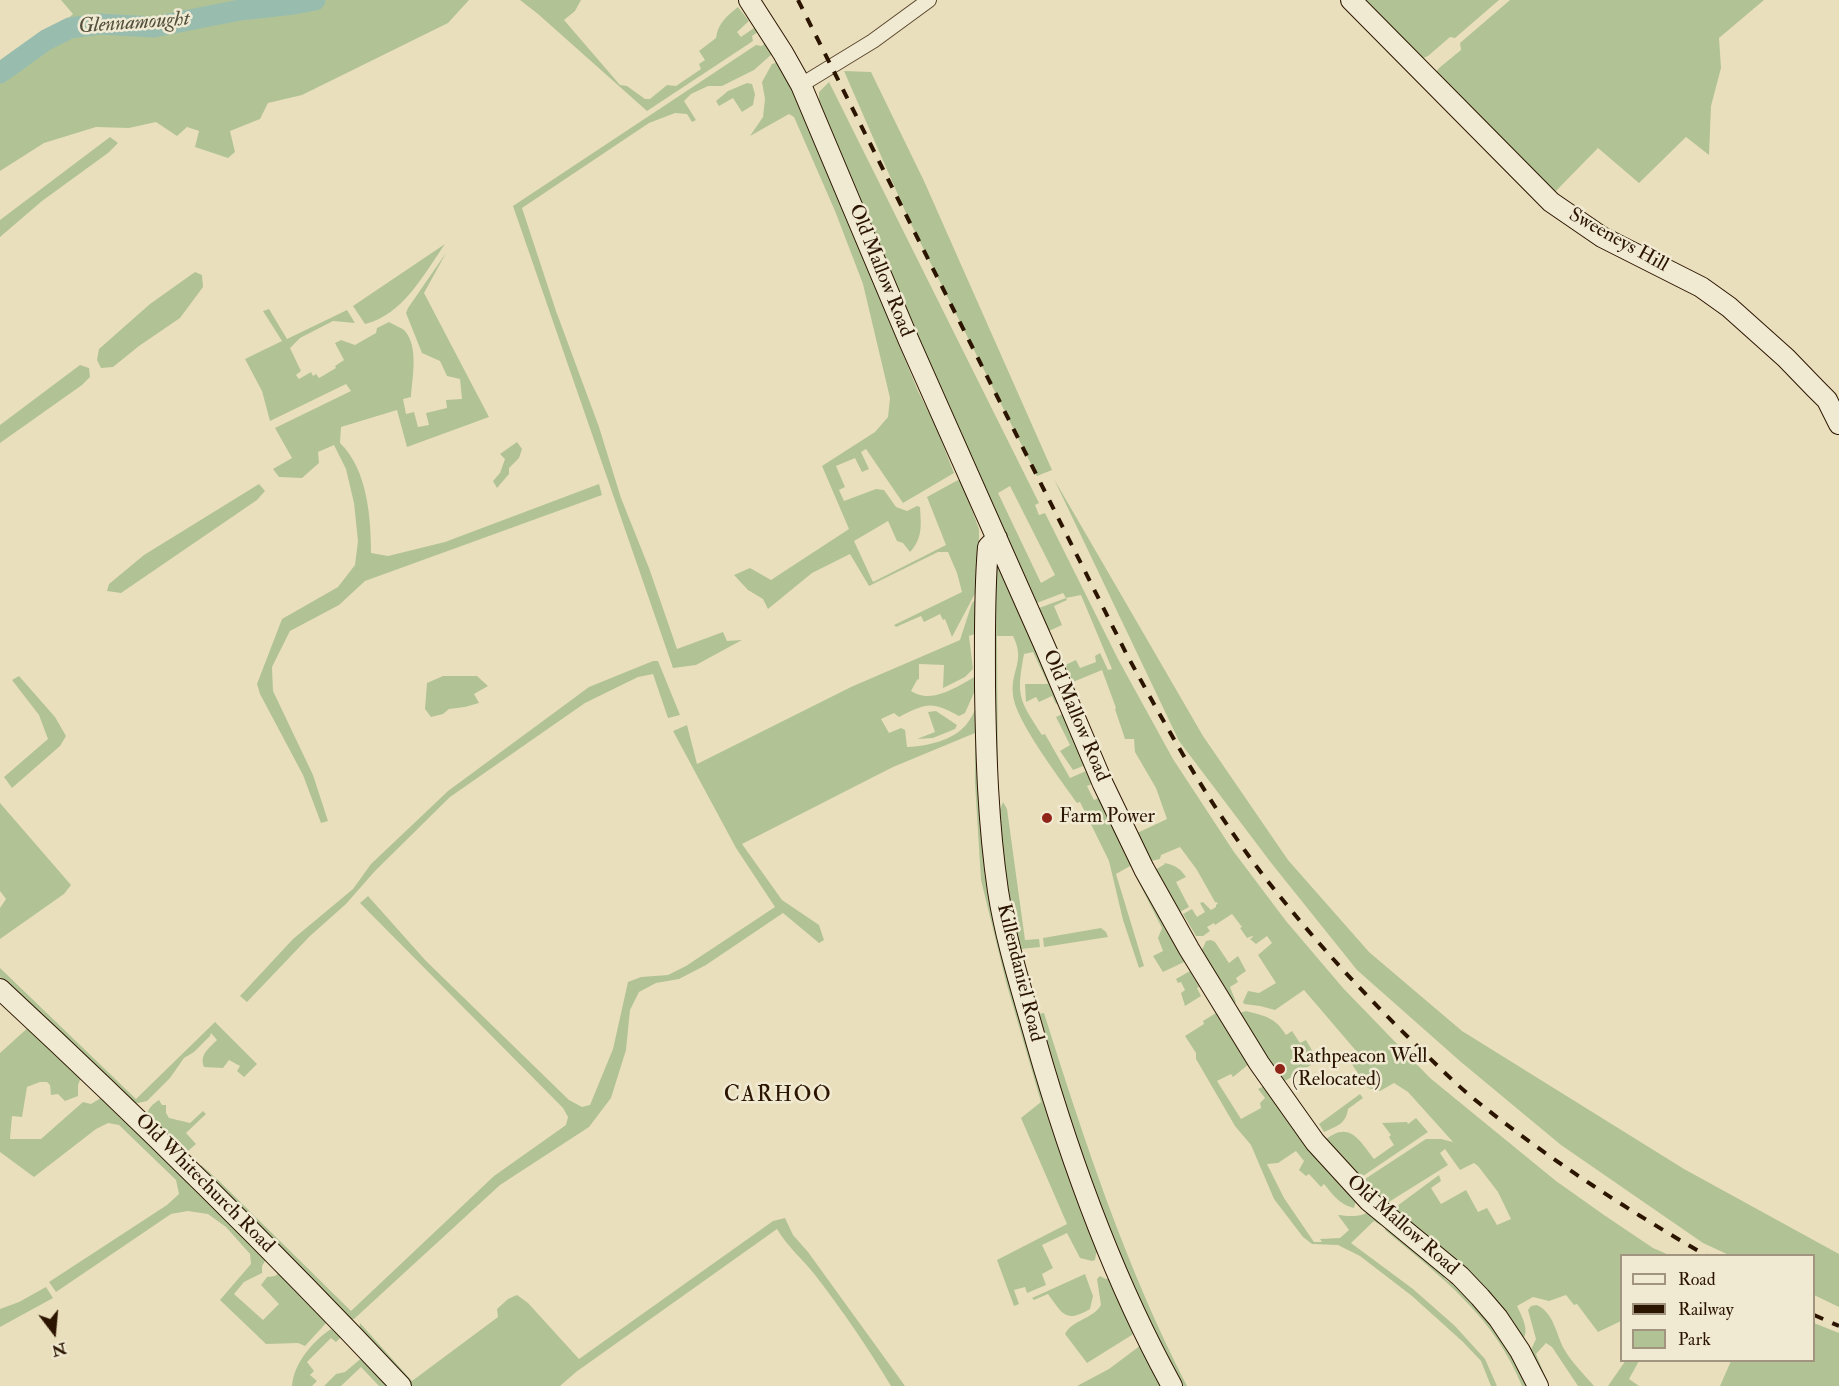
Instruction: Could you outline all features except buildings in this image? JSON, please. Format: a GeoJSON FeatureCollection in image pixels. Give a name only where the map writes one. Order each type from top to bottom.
{"type":"FeatureCollection","features":[{"type":"Feature","properties":{"kind":"street","name":"Old Mallow Road"},"geometry":{"type":"LineString","coordinates":[[749,0],[801,85],[909,341],[1103,784],[1137,855],[1193,956],[1246,1044],[1315,1142],[1369,1201],[1460,1276],[1498,1318],[1520,1350],[1538,1386]]}},
{"type":"Feature","properties":{"kind":"street"},"geometry":{"type":"LineString","coordinates":[[801,85],[873,41],[929,0]]}},
{"type":"Feature","properties":{"kind":"street","name":"Sweeneys Hill"},"geometry":{"type":"LineString","coordinates":[[1351,0],[1551,201],[1602,237],[1701,287],[1729,307],[1786,358],[1827,400],[1839,423]]}},
{"type":"Feature","properties":{"kind":"street","name":"Killendaniel Road"},"geometry":{"type":"LineString","coordinates":[[997,538],[988,547],[984,593],[986,755],[992,842],[1004,924],[1044,1071],[1079,1178],[1112,1264],[1172,1386]]}},
{"type":"Feature","properties":{"kind":"street","name":"Old Whitechurch Road"},"geometry":{"type":"LineString","coordinates":[[0,989],[99,1081],[235,1214],[401,1386]]}},
{"type":"Feature","properties":{"kind":"green space"},"geometry":{"type":"Polygon","coordinates":[[[61,0],[469,0],[448,23],[302,95],[268,103],[260,119],[230,131],[235,152],[228,158],[195,147],[199,131],[187,127],[177,136],[156,122],[129,128],[96,127],[44,143],[0,171],[0,69],[52,33],[73,14],[61,0]]]}},
{"type":"Feature","properties":{"kind":"green space"},"geometry":{"type":"Polygon","coordinates":[[[520,0],[581,0],[575,11],[564,20],[620,85],[627,86],[645,99],[650,99],[667,85],[676,86],[701,69],[699,64],[705,60],[699,51],[716,38],[721,24],[738,7],[749,21],[737,32],[741,37],[754,28],[758,32],[752,36],[753,41],[647,111],[520,0]]]}},
{"type":"Feature","properties":{"kind":"green space"},"geometry":{"type":"Polygon","coordinates":[[[1361,0],[1499,0],[1455,38],[1450,37],[1428,56],[1419,60],[1361,0]]]}},
{"type":"Feature","properties":{"kind":"green space"},"geometry":{"type":"Polygon","coordinates":[[[1510,0],[1764,0],[1719,38],[1721,68],[1711,106],[1709,155],[1686,137],[1639,183],[1598,148],[1553,194],[1514,150],[1434,75],[1461,50],[1460,43],[1510,0]]]}},
{"type":"Feature","properties":{"kind":"green space"},"geometry":{"type":"Polygon","coordinates":[[[765,43],[772,54],[754,70],[722,86],[708,86],[691,94],[684,101],[696,120],[692,122],[687,114],[675,113],[649,123],[522,208],[556,311],[599,427],[621,498],[649,568],[677,649],[723,632],[727,641],[742,640],[696,665],[673,668],[513,206],[756,45],[762,46],[765,43]]]}},
{"type":"Feature","properties":{"kind":"green space"},"geometry":{"type":"Polygon","coordinates":[[[778,62],[794,90],[954,473],[903,503],[866,449],[861,452],[869,469],[862,472],[855,458],[836,466],[845,487],[839,490],[844,501],[876,489],[884,490],[896,507],[907,511],[917,506],[920,507],[919,536],[910,552],[903,543],[897,541],[888,521],[854,541],[873,582],[946,545],[927,497],[958,480],[962,483],[979,529],[979,586],[952,637],[945,619],[943,620],[940,614],[924,622],[921,616],[896,627],[894,625],[962,592],[948,552],[938,552],[869,586],[850,554],[812,573],[768,609],[763,599],[748,590],[734,575],[750,568],[771,580],[849,529],[822,466],[875,432],[888,417],[890,398],[863,284],[835,211],[794,117],[789,114],[750,136],[763,117],[765,99],[762,82],[772,64],[778,62]]]}},
{"type":"Feature","properties":{"kind":"green space"},"geometry":{"type":"Polygon","coordinates":[[[844,71],[871,72],[924,181],[1052,470],[1037,476],[909,220],[844,71]]]}},
{"type":"Feature","properties":{"kind":"green space"},"geometry":{"type":"Polygon","coordinates":[[[829,82],[1039,503],[1035,505],[1039,515],[1045,513],[1118,659],[1173,759],[1234,852],[1286,921],[1343,988],[1430,1078],[1556,1181],[1653,1248],[1667,1254],[1620,1254],[1620,1321],[1598,1332],[1577,1304],[1574,1305],[1566,1295],[1549,1301],[1533,1297],[1517,1306],[1525,1329],[1521,1342],[1389,1212],[1439,1175],[1441,1181],[1431,1188],[1441,1204],[1466,1190],[1478,1212],[1487,1208],[1497,1225],[1511,1219],[1498,1192],[1478,1166],[1474,1163],[1460,1170],[1445,1149],[1440,1153],[1448,1165],[1384,1205],[1323,1142],[1339,1132],[1352,1134],[1374,1159],[1394,1145],[1389,1137],[1391,1135],[1382,1123],[1407,1122],[1408,1124],[1416,1118],[1428,1132],[1363,1176],[1365,1179],[1426,1139],[1453,1142],[1408,1092],[1394,1083],[1380,1091],[1368,1088],[1351,1063],[1364,1064],[1363,1059],[1304,990],[1275,1010],[1244,1004],[1248,991],[1259,993],[1276,983],[1258,955],[1272,943],[1267,936],[1256,944],[1250,939],[1252,936],[1247,938],[1232,914],[1215,925],[1214,923],[1207,927],[1210,931],[1203,936],[1196,936],[1183,914],[1192,909],[1197,917],[1205,912],[1200,903],[1203,902],[1211,910],[1218,903],[1215,902],[1197,870],[1180,847],[1161,855],[1160,859],[1151,861],[1135,834],[1167,819],[1156,788],[1135,752],[1134,739],[1125,739],[1102,670],[1073,682],[1065,665],[1076,660],[1080,668],[1096,662],[1095,656],[1100,653],[1108,670],[1112,669],[1081,595],[1066,598],[1063,593],[1034,604],[969,464],[819,102],[819,92],[829,82]],[[1010,486],[998,493],[1041,583],[1055,575],[1010,486]]]}},
{"type":"Feature","properties":{"kind":"green space"},"geometry":{"type":"Polygon","coordinates":[[[747,83],[752,84],[755,94],[753,105],[742,112],[733,98],[719,106],[716,101],[728,91],[747,83]]]}},
{"type":"Feature","properties":{"kind":"green space"},"geometry":{"type":"Polygon","coordinates":[[[110,137],[118,143],[108,153],[42,201],[0,237],[0,220],[110,137]]]}},
{"type":"Feature","properties":{"kind":"green space"},"geometry":{"type":"Polygon","coordinates":[[[445,244],[401,303],[391,312],[365,324],[353,306],[445,244]]]}},
{"type":"Feature","properties":{"kind":"green space"},"geometry":{"type":"Polygon","coordinates":[[[446,253],[424,293],[489,417],[407,447],[397,410],[341,427],[340,443],[356,466],[366,494],[371,553],[388,556],[445,542],[599,484],[602,495],[365,581],[339,605],[290,631],[272,667],[273,691],[313,775],[328,821],[321,823],[303,775],[260,694],[257,684],[282,619],[338,587],[355,565],[358,541],[354,503],[346,469],[334,445],[318,452],[319,463],[302,478],[279,477],[273,469],[292,458],[275,428],[351,391],[346,384],[270,421],[262,391],[245,359],[282,341],[263,311],[269,309],[287,339],[347,310],[355,323],[333,321],[300,338],[290,348],[301,371],[296,375],[299,379],[311,372],[313,376],[316,374],[319,378],[336,368],[335,366],[344,360],[335,343],[341,340],[355,345],[376,333],[377,328],[389,322],[405,331],[412,346],[414,363],[411,397],[403,399],[406,414],[414,412],[418,427],[429,425],[426,413],[447,408],[446,400],[462,399],[460,379],[447,376],[440,361],[422,353],[406,313],[446,253]]]}},
{"type":"Feature","properties":{"kind":"green space"},"geometry":{"type":"Polygon","coordinates":[[[195,272],[202,275],[203,287],[180,318],[113,367],[101,368],[97,360],[99,349],[150,304],[195,272]]]}},
{"type":"Feature","properties":{"kind":"green space"},"geometry":{"type":"Polygon","coordinates":[[[80,365],[89,368],[90,377],[82,385],[0,443],[0,425],[80,365]]]}},
{"type":"Feature","properties":{"kind":"green space"},"geometry":{"type":"Polygon","coordinates":[[[517,442],[522,449],[519,458],[509,468],[509,474],[497,488],[493,481],[500,473],[505,459],[500,454],[517,442]]]}},
{"type":"Feature","properties":{"kind":"green space"},"geometry":{"type":"Polygon","coordinates":[[[1054,479],[1203,736],[1288,860],[1369,952],[1462,1031],[1684,1169],[1839,1254],[1839,1307],[1815,1295],[1815,1254],[1727,1254],[1703,1243],[1561,1145],[1461,1062],[1357,970],[1272,864],[1179,741],[1054,479]]]}},
{"type":"Feature","properties":{"kind":"green space"},"geometry":{"type":"Polygon","coordinates":[[[259,484],[265,491],[257,500],[121,593],[107,591],[109,584],[144,555],[259,484]]]}},
{"type":"Feature","properties":{"kind":"green space"},"geometry":{"type":"Polygon","coordinates":[[[994,567],[1000,569],[1059,703],[1056,704],[1052,696],[1039,702],[1036,697],[1026,702],[1025,684],[1048,684],[1033,652],[1024,654],[1020,689],[1024,705],[1042,735],[1045,734],[1070,778],[1086,771],[1083,766],[1073,770],[1060,751],[1070,745],[1056,717],[1063,714],[1094,783],[1087,786],[1094,800],[1101,797],[1132,865],[1116,874],[1144,966],[1139,968],[1123,920],[1109,861],[1080,802],[1077,803],[1040,750],[1016,706],[1013,686],[1018,653],[1013,636],[997,636],[998,780],[993,773],[994,567]]]}},
{"type":"Feature","properties":{"kind":"green space"},"geometry":{"type":"Polygon","coordinates":[[[1066,598],[1067,600],[1054,606],[1062,625],[1049,631],[1039,608],[1066,598]]]}},
{"type":"Feature","properties":{"kind":"green space"},"geometry":{"type":"Polygon","coordinates":[[[976,599],[975,634],[969,636],[973,669],[965,677],[943,688],[944,665],[919,664],[919,679],[911,691],[919,695],[936,695],[954,689],[978,675],[977,686],[965,713],[959,716],[942,708],[929,706],[899,717],[894,713],[881,719],[889,733],[901,728],[905,730],[907,747],[939,742],[954,735],[966,725],[976,708],[989,879],[1099,1249],[1095,1260],[1080,1258],[1067,1233],[1042,1245],[1053,1268],[1042,1274],[1046,1285],[1027,1293],[1025,1287],[1014,1290],[1019,1304],[1014,1306],[997,1260],[1067,1224],[1021,1118],[1041,1102],[1006,982],[981,880],[975,783],[975,733],[893,767],[742,844],[782,900],[819,925],[824,940],[819,943],[783,913],[706,965],[679,979],[656,983],[639,992],[630,1010],[626,1050],[611,1098],[589,1127],[500,1185],[354,1319],[346,1320],[201,1168],[201,1165],[218,1180],[351,1311],[494,1176],[566,1125],[568,1117],[563,1108],[360,903],[368,896],[426,961],[569,1100],[582,1107],[590,1105],[613,1049],[628,982],[641,977],[668,975],[686,966],[775,907],[736,848],[673,731],[687,725],[697,764],[851,687],[960,640],[972,603],[976,599]]]}},
{"type":"Feature","properties":{"kind":"green space"},"geometry":{"type":"Polygon","coordinates":[[[658,661],[680,715],[668,718],[653,674],[638,677],[585,703],[450,797],[247,1002],[240,996],[293,939],[353,889],[371,864],[448,791],[589,687],[658,661]]]}},
{"type":"Feature","properties":{"kind":"green space"},"geometry":{"type":"Polygon","coordinates":[[[19,676],[55,717],[66,736],[60,746],[12,788],[4,777],[48,739],[39,715],[12,680],[19,676]]]}},
{"type":"Feature","properties":{"kind":"green space"},"geometry":{"type":"Polygon","coordinates":[[[443,676],[477,676],[488,686],[474,694],[479,703],[449,709],[443,714],[431,717],[425,709],[427,683],[443,676]]]}},
{"type":"Feature","properties":{"kind":"green space"},"geometry":{"type":"Polygon","coordinates":[[[936,711],[957,725],[955,729],[933,738],[917,739],[935,732],[928,712],[936,711]]]}},
{"type":"Feature","properties":{"kind":"green space"},"geometry":{"type":"Polygon","coordinates":[[[1003,802],[1007,809],[1025,940],[1039,939],[1040,947],[1021,949],[1038,1014],[1044,1013],[1125,1250],[1187,1386],[1177,1386],[1096,1210],[1015,949],[996,820],[1003,802]]]}},
{"type":"Feature","properties":{"kind":"green space"},"geometry":{"type":"Polygon","coordinates":[[[0,803],[71,885],[64,894],[0,939],[0,908],[6,899],[0,891],[0,803]]]}},
{"type":"Feature","properties":{"kind":"green space"},"geometry":{"type":"Polygon","coordinates":[[[1164,863],[1177,867],[1186,877],[1176,882],[1189,907],[1178,913],[1155,870],[1164,863]]]}},
{"type":"Feature","properties":{"kind":"green space"},"geometry":{"type":"Polygon","coordinates":[[[1136,873],[1187,963],[1184,962],[1163,972],[1153,956],[1163,951],[1158,938],[1162,928],[1136,873]]]}},
{"type":"Feature","properties":{"kind":"green space"},"geometry":{"type":"Polygon","coordinates":[[[1101,928],[1108,937],[1044,947],[1043,938],[1101,928]]]}},
{"type":"Feature","properties":{"kind":"green space"},"geometry":{"type":"Polygon","coordinates":[[[1206,941],[1215,942],[1229,963],[1238,956],[1246,971],[1236,978],[1238,982],[1230,987],[1236,1002],[1233,1005],[1199,951],[1206,941]]]}},
{"type":"Feature","properties":{"kind":"green space"},"geometry":{"type":"Polygon","coordinates":[[[0,968],[136,1099],[215,1022],[257,1064],[244,1077],[237,1071],[240,1066],[229,1060],[223,1068],[204,1067],[204,1055],[217,1040],[211,1033],[194,1052],[184,1058],[170,1078],[147,1101],[133,1104],[0,977],[0,968]]]}},
{"type":"Feature","properties":{"kind":"green space"},"geometry":{"type":"Polygon","coordinates":[[[1190,971],[1201,996],[1185,1006],[1181,993],[1185,990],[1181,982],[1178,983],[1176,979],[1190,971]]]}},
{"type":"Feature","properties":{"kind":"green space"},"geometry":{"type":"Polygon","coordinates":[[[1246,1011],[1274,1021],[1286,1035],[1292,1031],[1300,1043],[1306,1040],[1313,1052],[1305,1056],[1311,1065],[1280,1084],[1239,1017],[1240,1013],[1246,1011]]]}},
{"type":"Feature","properties":{"kind":"green space"},"geometry":{"type":"Polygon","coordinates":[[[1216,1013],[1249,1064],[1233,1077],[1231,1074],[1217,1081],[1241,1119],[1261,1108],[1260,1103],[1265,1098],[1258,1089],[1264,1086],[1356,1200],[1354,1208],[1345,1205],[1324,1184],[1321,1187],[1309,1174],[1306,1176],[1299,1170],[1304,1161],[1296,1151],[1278,1163],[1267,1164],[1284,1198],[1314,1242],[1322,1242],[1320,1239],[1340,1238],[1349,1230],[1338,1215],[1358,1216],[1369,1211],[1382,1223],[1380,1225],[1374,1221],[1351,1243],[1413,1289],[1455,1326],[1485,1359],[1497,1386],[1491,1386],[1481,1361],[1412,1296],[1360,1256],[1338,1245],[1312,1244],[1303,1237],[1274,1199],[1251,1145],[1235,1126],[1185,1036],[1216,1013]]]}},
{"type":"Feature","properties":{"kind":"green space"},"geometry":{"type":"Polygon","coordinates":[[[31,1025],[81,1077],[78,1096],[65,1101],[58,1094],[51,1095],[50,1085],[47,1082],[27,1087],[22,1117],[12,1116],[10,1139],[41,1139],[83,1102],[91,1104],[104,1096],[268,1256],[262,1266],[262,1273],[244,1282],[234,1294],[263,1320],[279,1304],[261,1285],[267,1277],[275,1276],[280,1272],[327,1322],[305,1346],[298,1343],[266,1344],[220,1300],[251,1264],[250,1254],[226,1227],[208,1214],[188,1211],[171,1214],[56,1292],[49,1282],[167,1205],[179,1194],[176,1180],[119,1125],[108,1123],[96,1129],[34,1177],[0,1152],[0,1053],[31,1025]]]}},
{"type":"Feature","properties":{"kind":"green space"},"geometry":{"type":"Polygon","coordinates":[[[1360,1094],[1363,1098],[1348,1109],[1343,1121],[1324,1132],[1319,1124],[1360,1094]]]}},
{"type":"Feature","properties":{"kind":"green space"},"geometry":{"type":"Polygon","coordinates":[[[159,1100],[162,1105],[166,1105],[169,1118],[190,1123],[203,1111],[206,1114],[186,1133],[196,1144],[187,1152],[182,1153],[150,1120],[147,1114],[159,1100]]]}},
{"type":"Feature","properties":{"kind":"green space"},"geometry":{"type":"Polygon","coordinates":[[[785,1218],[793,1235],[808,1252],[905,1386],[891,1386],[835,1302],[777,1229],[576,1372],[560,1386],[409,1386],[359,1332],[360,1323],[412,1381],[498,1317],[497,1309],[508,1299],[517,1295],[528,1303],[579,1359],[773,1221],[785,1218]]]}},
{"type":"Feature","properties":{"kind":"green space"},"geometry":{"type":"Polygon","coordinates":[[[1387,1227],[1446,1276],[1444,1278],[1462,1290],[1498,1331],[1528,1386],[1522,1386],[1497,1339],[1481,1318],[1446,1282],[1385,1230],[1387,1227]]]}},
{"type":"Feature","properties":{"kind":"green space"},"geometry":{"type":"Polygon","coordinates":[[[1085,1274],[1093,1296],[1090,1309],[1082,1313],[1075,1316],[1065,1314],[1048,1294],[1034,1300],[1032,1298],[1085,1274]]]}},
{"type":"Feature","properties":{"kind":"green space"},"geometry":{"type":"Polygon","coordinates":[[[1100,1276],[1106,1279],[1112,1278],[1135,1333],[1087,1363],[1065,1334],[1068,1329],[1101,1305],[1097,1279],[1100,1276]]]}},
{"type":"Feature","properties":{"kind":"green space"},"geometry":{"type":"Polygon","coordinates":[[[46,1287],[53,1298],[0,1327],[0,1309],[19,1302],[46,1287]]]}},
{"type":"Feature","properties":{"kind":"green space"},"geometry":{"type":"Polygon","coordinates":[[[1537,1305],[1547,1313],[1554,1324],[1561,1343],[1574,1364],[1594,1386],[1578,1386],[1552,1347],[1546,1343],[1536,1354],[1549,1386],[1544,1386],[1529,1354],[1536,1339],[1528,1310],[1531,1306],[1537,1305]]]}},
{"type":"Feature","properties":{"kind":"green space"},"geometry":{"type":"Polygon","coordinates":[[[1815,1323],[1839,1333],[1839,1386],[1720,1386],[1731,1362],[1815,1362],[1815,1323]]]}},
{"type":"Feature","properties":{"kind":"green space"},"geometry":{"type":"Polygon","coordinates":[[[331,1329],[341,1337],[336,1342],[331,1338],[307,1362],[314,1371],[310,1375],[317,1381],[312,1386],[292,1386],[300,1361],[317,1340],[331,1329]]]}},
{"type":"Feature","properties":{"kind":"green space"},"geometry":{"type":"Polygon","coordinates":[[[1141,1345],[1161,1386],[1077,1386],[1109,1369],[1141,1345]]]}},
{"type":"Feature","properties":{"kind":"green space"},"geometry":{"type":"Polygon","coordinates":[[[364,1356],[395,1386],[379,1386],[361,1367],[341,1386],[324,1386],[336,1374],[345,1372],[364,1356]]]}},
{"type":"Feature","properties":{"kind":"green space"},"geometry":{"type":"Polygon","coordinates":[[[1625,1362],[1638,1362],[1629,1379],[1639,1386],[1608,1386],[1625,1362]]]}},
{"type":"Feature","properties":{"kind":"waterway","name":"Glennamought"},"geometry":{"type":"LineString","coordinates":[[0,73],[46,40],[70,28],[100,24],[154,27],[240,10],[315,0]]}},
{"type":"Feature","properties":{"kind":"railway"},"geometry":{"type":"LineString","coordinates":[[798,0],[1127,655],[1190,767],[1244,849],[1332,958],[1389,1018],[1465,1092],[1530,1142],[1588,1182],[1704,1254]]}},
{"type":"Feature","properties":{"kind":"railway"},"geometry":{"type":"LineString","coordinates":[[1815,1315],[1839,1326]]}},
{"type":"Feature","properties":{"kind":"place","name":"Farm Power"},"geometry":{"type":"Point","coordinates":[1047,818]}},
{"type":"Feature","properties":{"kind":"place","name":"Rathpeacon Well (Relocated)"},"geometry":{"type":"Point","coordinates":[1280,1069]}},
{"type":"Feature","properties":{"kind":"district","name":"CARHOO"},"geometry":{"type":"Point","coordinates":[778,1096]}}]}
